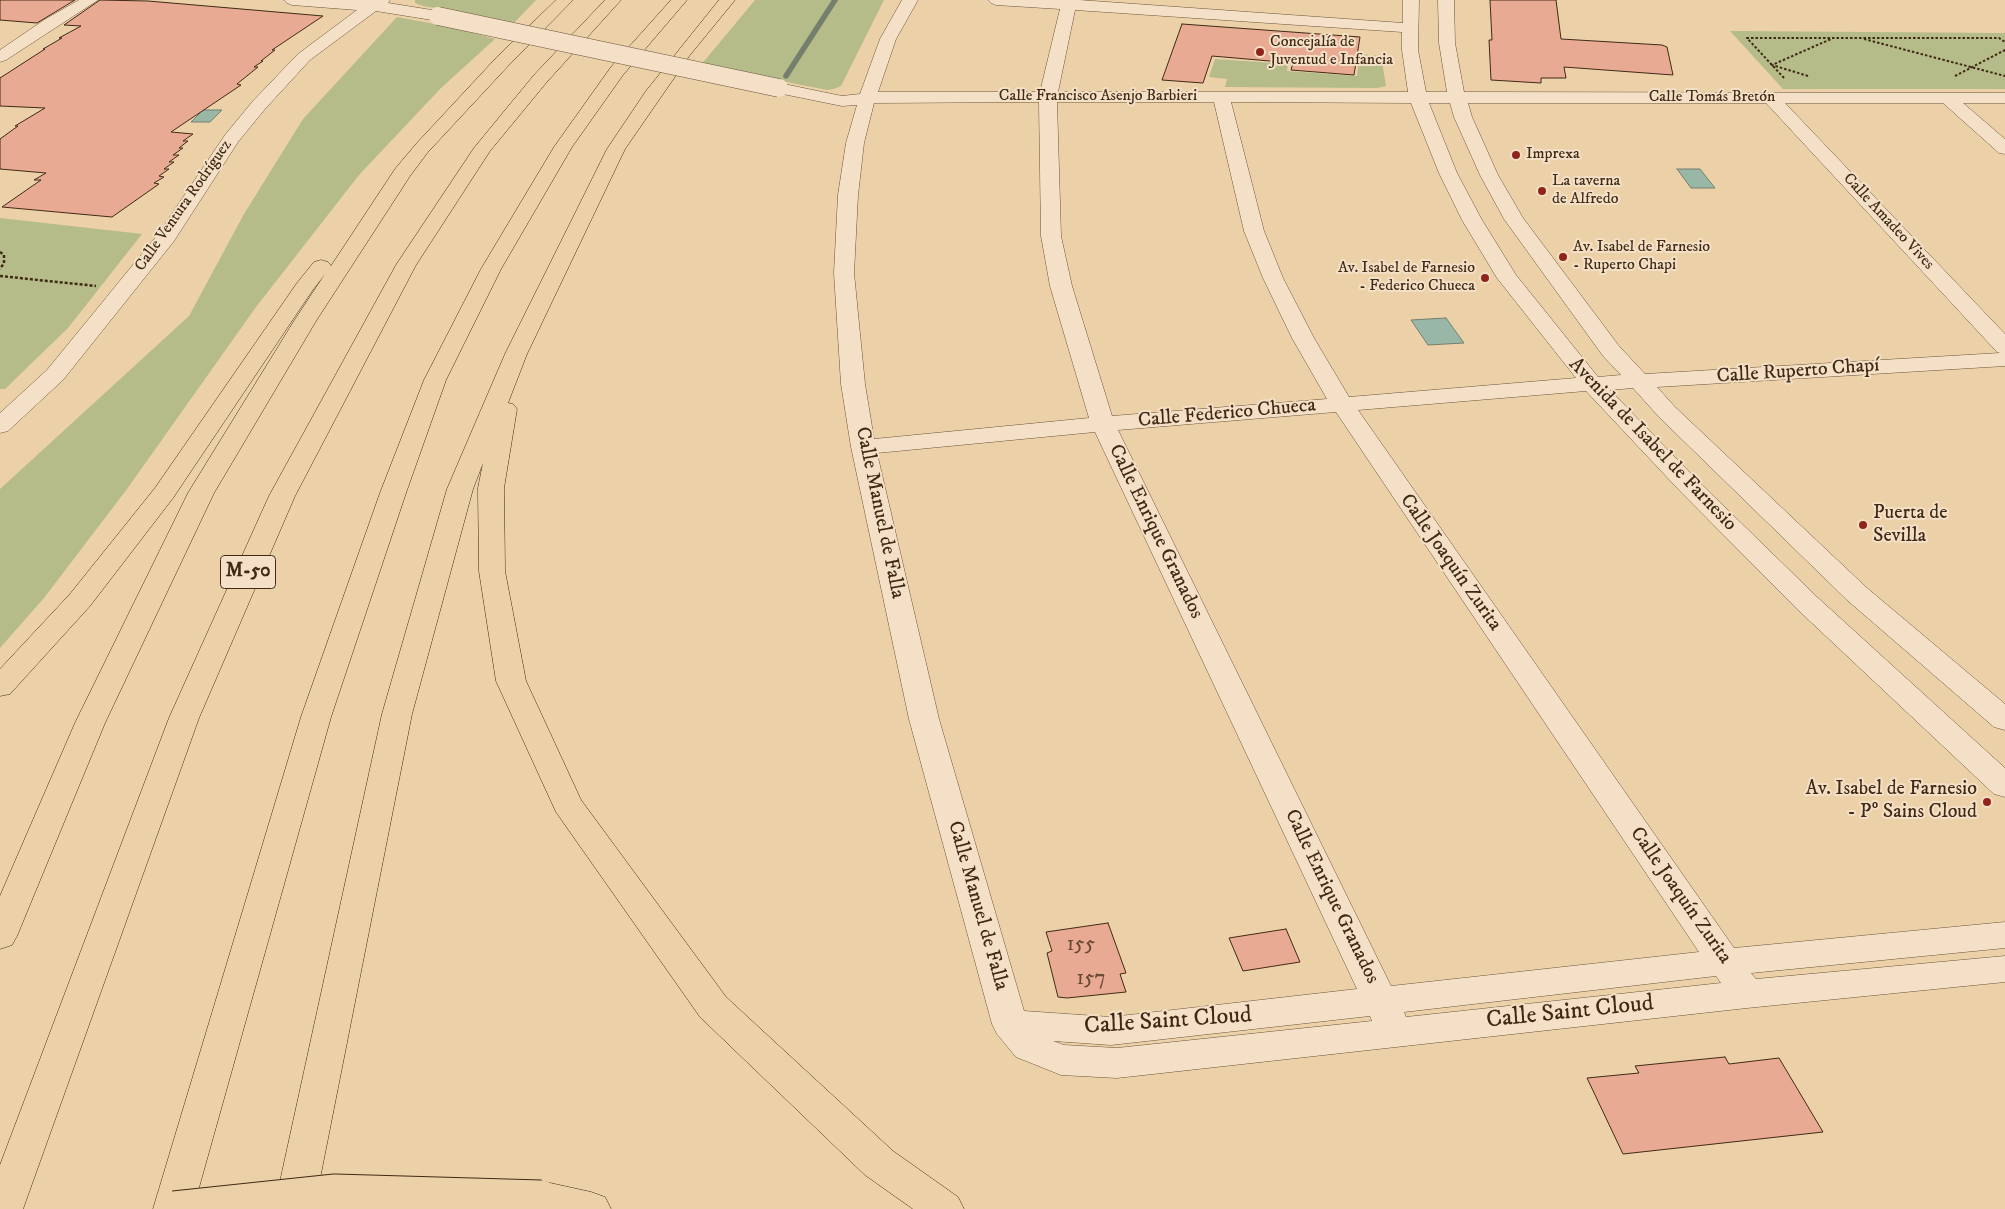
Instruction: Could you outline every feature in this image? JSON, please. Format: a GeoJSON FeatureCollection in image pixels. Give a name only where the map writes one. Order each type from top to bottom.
{"type":"FeatureCollection","features":[{"type":"Feature","properties":{"kind":"highway"},"geometry":{"type":"LineString","coordinates":[[0,687],[80,600],[158,501],[304,287],[370,203],[402,172],[503,61],[566,0]]}},
{"type":"Feature","properties":{"kind":"highway","name":"M-50"},"geometry":{"type":"LineString","coordinates":[[3,1209],[184,718],[282,496],[406,265],[478,155],[540,79],[613,0]]}},
{"type":"Feature","properties":{"kind":"highway"},"geometry":{"type":"LineString","coordinates":[[591,1209],[541,1198],[335,1192],[174,1209],[316,717],[393,493],[435,380],[491,269],[563,147],[617,71],[679,0]]}},
{"type":"Feature","properties":{"kind":"highway"},"geometry":{"type":"LineString","coordinates":[[294,1209],[397,714],[460,489],[516,354],[616,149],[657,88],[727,0]]}},
{"type":"Feature","properties":{"kind":"highway"},"geometry":{"type":"LineString","coordinates":[[0,936],[90,723],[201,493],[305,321],[402,172]]}},
{"type":"Feature","properties":{"kind":"highway"},"geometry":{"type":"LineString","coordinates":[[516,354],[491,488],[492,571],[511,680],[567,804],[714,1007],[879,1163],[944,1209]]}},
{"type":"Feature","properties":{"kind":"street"},"geometry":{"type":"LineString","coordinates":[[0,57],[50,23],[90,0]]}},
{"type":"Feature","properties":{"kind":"street","name":"Calle Francisco Asenjo Barbieri"},"geometry":{"type":"LineString","coordinates":[[292,0],[377,3],[832,100],[880,97],[1418,98]]}},
{"type":"Feature","properties":{"kind":"street","name":"Calle Manuel de Falla"},"geometry":{"type":"LineString","coordinates":[[910,0],[888,39],[867,98],[855,143],[849,186],[844,273],[853,384],[863,446],[924,719],[1010,1024]]}},
{"type":"Feature","properties":{"kind":"street"},"geometry":{"type":"LineString","coordinates":[[996,0],[1070,3],[1409,28]]}},
{"type":"Feature","properties":{"kind":"street"},"geometry":{"type":"LineString","coordinates":[[1226,16],[1230,0]]}},
{"type":"Feature","properties":{"kind":"street","name":"Avenida de Isabel de Farnesio"},"geometry":{"type":"LineString","coordinates":[[1411,0],[1410,50],[1418,98],[1448,173],[1472,220],[1507,278],[1592,384],[1688,485],[1807,603],[2005,786]]}},
{"type":"Feature","properties":{"kind":"street","name":"Avenida de Isabel de Farnesio"},"geometry":{"type":"LineString","coordinates":[[1446,0],[1447,43],[1452,79],[1463,117],[1486,167],[1514,220],[1611,351],[1667,412],[1857,594],[2005,720]]}},
{"type":"Feature","properties":{"kind":"street","name":"Calle Ventura Rodríguez"},"geometry":{"type":"LineString","coordinates":[[0,426],[9,408],[55,375],[167,237],[231,139],[259,105],[304,57],[377,3]]}},
{"type":"Feature","properties":{"kind":"street","name":"Calle Enrique Granados"},"geometry":{"type":"LineString","coordinates":[[1070,3],[1064,20],[1048,97],[1051,236],[1061,286],[1104,424],[1388,1017]]}},
{"type":"Feature","properties":{"kind":"street","name":"Calle Joaquín Zurita"},"geometry":{"type":"LineString","coordinates":[[1221,97],[1254,231],[1273,278],[1303,338],[1342,405],[1747,994]]}},
{"type":"Feature","properties":{"kind":"street","name":"Calle Tomás Bretón"},"geometry":{"type":"LineString","coordinates":[[1418,98],[2005,98]]}},
{"type":"Feature","properties":{"kind":"street","name":"Calle Amadeo Vives"},"geometry":{"type":"LineString","coordinates":[[1771,98],[2005,347]]}},
{"type":"Feature","properties":{"kind":"street"},"geometry":{"type":"LineString","coordinates":[[1947,98],[2005,149]]}},
{"type":"Feature","properties":{"kind":"street","name":"Calle Ruperto Chapí"},"geometry":{"type":"LineString","coordinates":[[1592,384],[1640,383],[2005,359]]}},
{"type":"Feature","properties":{"kind":"street","name":"Calle Federico Chueca"},"geometry":{"type":"LineString","coordinates":[[863,446],[1592,384]]}},
{"type":"Feature","properties":{"kind":"street","name":"Calle Saint Cloud"},"geometry":{"type":"LineString","coordinates":[[1388,1017],[1726,962],[2005,935]]}},
{"type":"Feature","properties":{"kind":"street","name":"Calle Saint Cloud"},"geometry":{"type":"LineString","coordinates":[[1010,1024],[1111,1031],[1388,1017],[1747,994],[2005,969]]}},
{"type":"Feature","properties":{"kind":"path"},"geometry":{"type":"LineString","coordinates":[[1784,78],[1747,38],[1999,38],[2005,42]]}},
{"type":"Feature","properties":{"kind":"path"},"geometry":{"type":"LineString","coordinates":[[1772,65],[1834,38]]}},
{"type":"Feature","properties":{"kind":"path"},"geometry":{"type":"LineString","coordinates":[[1859,38],[2005,76]]}},
{"type":"Feature","properties":{"kind":"path"},"geometry":{"type":"LineString","coordinates":[[1949,79],[2005,50]]}},
{"type":"Feature","properties":{"kind":"path"},"geometry":{"type":"LineString","coordinates":[[1772,65],[1816,78]]}},
{"type":"Feature","properties":{"kind":"path"},"geometry":{"type":"LineString","coordinates":[[0,252],[4,255],[4,263],[0,269]]}},
{"type":"Feature","properties":{"kind":"path"},"geometry":{"type":"LineString","coordinates":[[0,276],[100,286]]}},
{"type":"Feature","properties":{"kind":"green space"},"geometry":{"type":"Polygon","coordinates":[[[415,0],[536,0],[512,25],[470,14],[423,6],[415,3],[415,0]]]}},
{"type":"Feature","properties":{"kind":"green space"},"geometry":{"type":"Polygon","coordinates":[[[755,0],[884,0],[841,86],[827,90],[701,65],[755,0]]]}},
{"type":"Feature","properties":{"kind":"green space"},"geometry":{"type":"Polygon","coordinates":[[[397,17],[451,27],[495,39],[441,88],[359,175],[256,307],[127,489],[44,598],[0,648],[0,489],[189,316],[244,214],[303,119],[397,17]]]}},
{"type":"Feature","properties":{"kind":"green space"},"geometry":{"type":"Polygon","coordinates":[[[1730,31],[2005,33],[2005,89],[1783,89],[1730,31]]]}},
{"type":"Feature","properties":{"kind":"green space"},"geometry":{"type":"Polygon","coordinates":[[[1360,54],[1381,56],[1386,86],[1377,88],[1225,87],[1227,79],[1209,77],[1215,59],[1288,64],[1287,71],[1357,76],[1360,54]]]}},
{"type":"Feature","properties":{"kind":"green space"},"geometry":{"type":"Polygon","coordinates":[[[0,218],[142,234],[68,328],[5,389],[0,389],[0,218]]]}},
{"type":"Feature","properties":{"kind":"shaded area"},"geometry":{"type":"Polygon","coordinates":[[[203,110],[222,110],[210,122],[191,122],[203,110]]]}},
{"type":"Feature","properties":{"kind":"shaded area"},"geometry":{"type":"Polygon","coordinates":[[[1677,169],[1700,169],[1715,188],[1691,188],[1677,169]]]}},
{"type":"Feature","properties":{"kind":"shaded area"},"geometry":{"type":"Polygon","coordinates":[[[1446,318],[1464,343],[1428,345],[1411,320],[1446,318]]]}},
{"type":"Feature","properties":{"kind":"building"},"geometry":{"type":"Polygon","coordinates":[[[0,0],[75,0],[37,23],[0,20],[0,0]]]}},
{"type":"Feature","properties":{"kind":"building"},"geometry":{"type":"Polygon","coordinates":[[[100,0],[148,1],[323,16],[272,50],[275,50],[237,84],[241,85],[171,132],[193,134],[183,141],[188,141],[179,148],[183,148],[173,155],[179,155],[169,162],[174,162],[164,169],[169,169],[159,176],[164,177],[154,183],[159,184],[112,217],[2,207],[41,180],[34,180],[46,173],[0,169],[0,139],[18,126],[15,126],[45,108],[0,106],[0,78],[62,38],[59,38],[81,26],[64,25],[100,0]]]}},
{"type":"Feature","properties":{"kind":"building"},"geometry":{"type":"Polygon","coordinates":[[[1490,0],[1556,0],[1561,39],[1662,45],[1667,47],[1673,75],[1564,67],[1566,78],[1541,78],[1541,83],[1491,80],[1490,0]]]}},
{"type":"Feature","properties":{"kind":"building","name":"Concejalía de Juventud e Infancia"},"geometry":{"type":"Polygon","coordinates":[[[1182,24],[1360,37],[1354,75],[1291,70],[1293,63],[1212,56],[1203,83],[1162,80],[1182,24]]]}},
{"type":"Feature","properties":{"kind":"building"},"geometry":{"type":"Polygon","coordinates":[[[1108,923],[1126,973],[1120,974],[1126,992],[1067,998],[1058,997],[1047,953],[1052,951],[1046,932],[1108,923]]]}},
{"type":"Feature","properties":{"kind":"building"},"geometry":{"type":"Polygon","coordinates":[[[1286,929],[1300,962],[1243,971],[1229,938],[1286,929]]]}},
{"type":"Feature","properties":{"kind":"building"},"geometry":{"type":"Polygon","coordinates":[[[1725,1057],[1729,1064],[1779,1058],[1823,1132],[1623,1154],[1587,1078],[1639,1073],[1635,1066],[1725,1057]]]}},
{"type":"Feature","properties":{"kind":"waterway"},"geometry":{"type":"LineString","coordinates":[[786,76],[835,0]]}},
{"type":"Feature","properties":{"kind":"place","name":"Concejalía de Juventud e Infancia"},"geometry":{"type":"Point","coordinates":[1260,52]}},
{"type":"Feature","properties":{"kind":"place","name":"Imprexa"},"geometry":{"type":"Point","coordinates":[1516,155]}},
{"type":"Feature","properties":{"kind":"place","name":"La taverna de Alfredo"},"geometry":{"type":"Point","coordinates":[1542,191]}},
{"type":"Feature","properties":{"kind":"place","name":"Av. Isabel de Farnesio - Ruperto Chapi"},"geometry":{"type":"Point","coordinates":[1563,257]}},
{"type":"Feature","properties":{"kind":"place","name":"Av. Isabel de Farnesio - Federico Chueca"},"geometry":{"type":"Point","coordinates":[1485,278]}},
{"type":"Feature","properties":{"kind":"place","name":"Puerta de Sevilla"},"geometry":{"type":"Point","coordinates":[1863,525]}},
{"type":"Feature","properties":{"kind":"place","name":"Av. Isabel de Farnesio - Pº Sains Cloud"},"geometry":{"type":"Point","coordinates":[1987,802]}}]}
